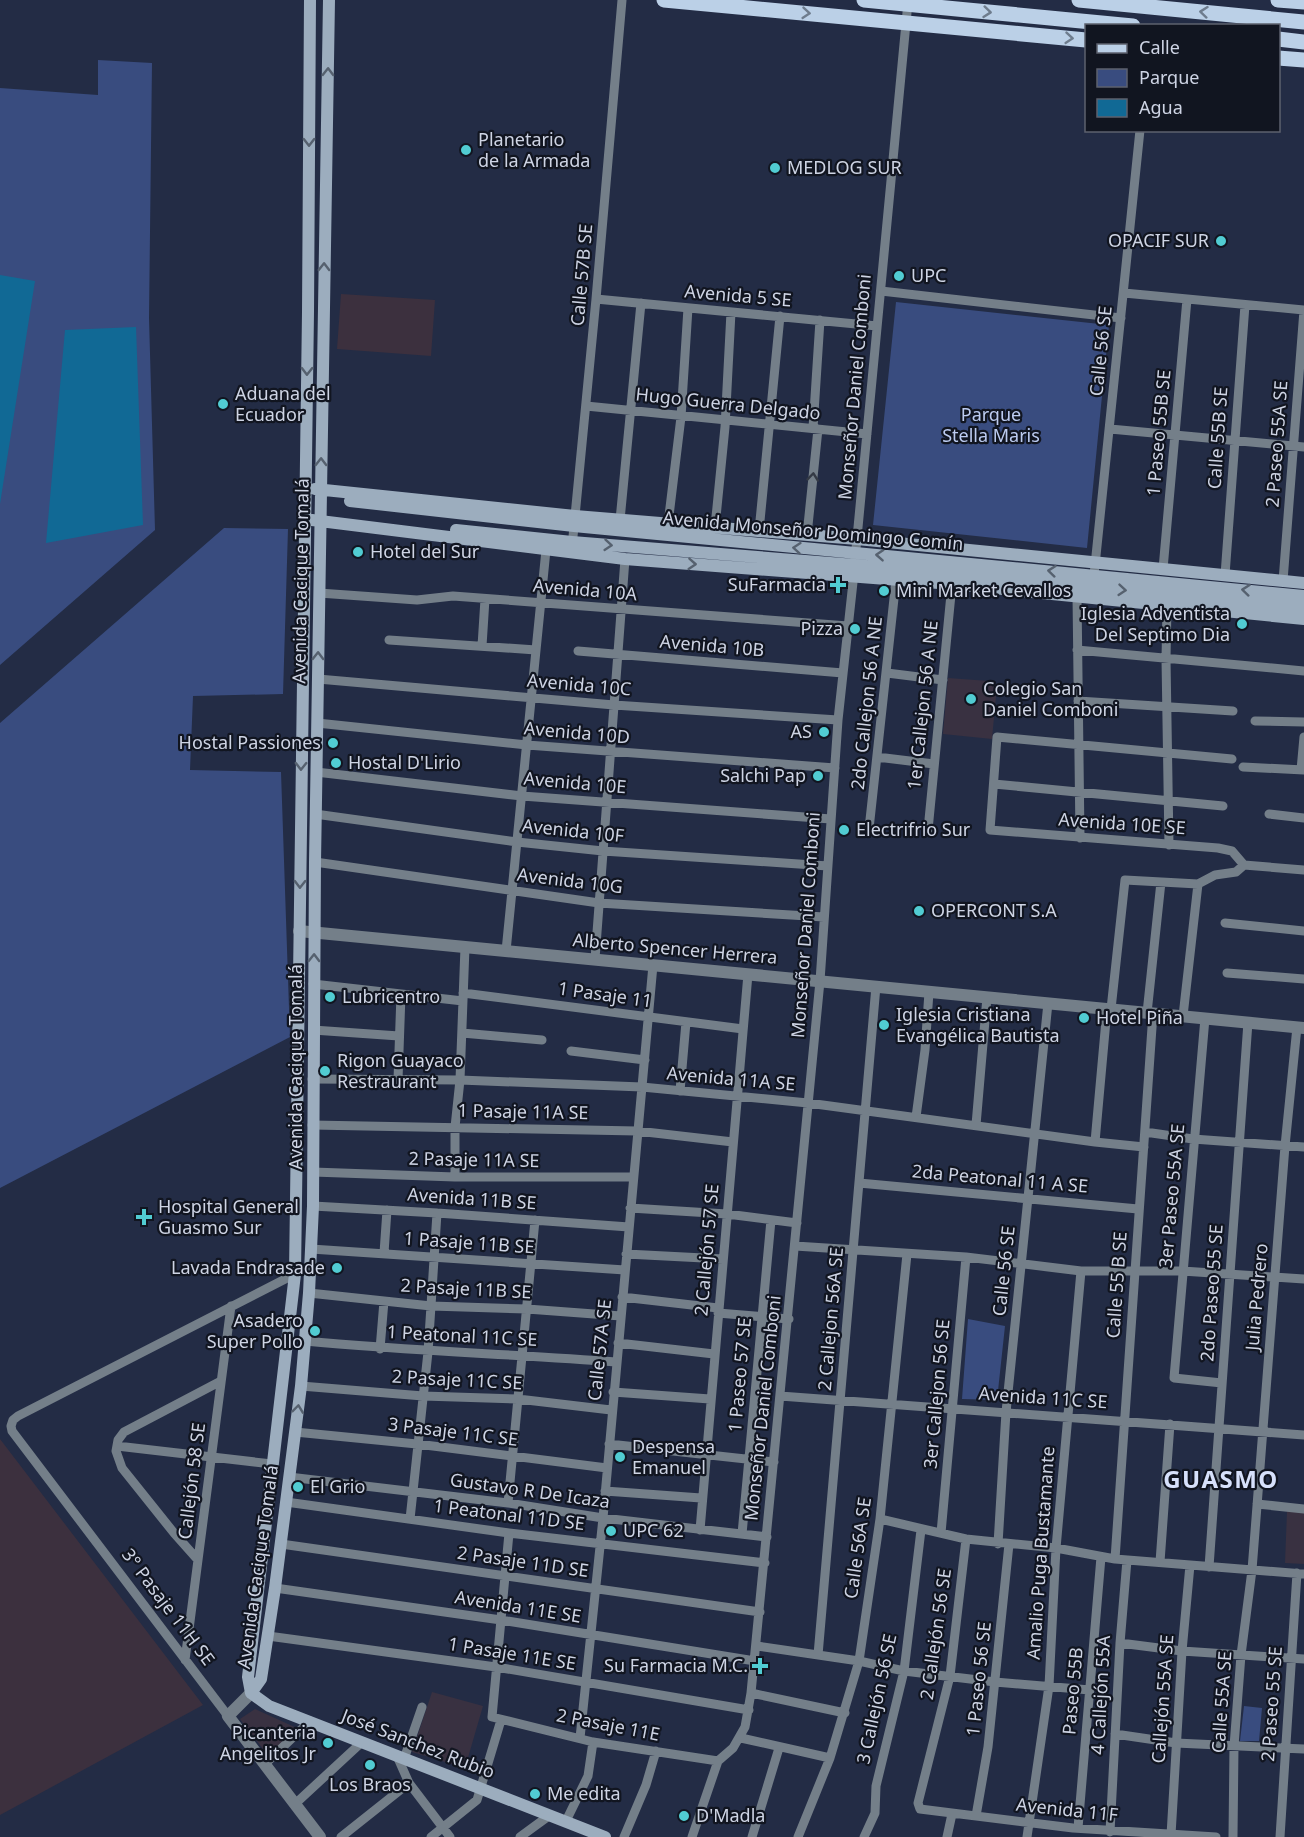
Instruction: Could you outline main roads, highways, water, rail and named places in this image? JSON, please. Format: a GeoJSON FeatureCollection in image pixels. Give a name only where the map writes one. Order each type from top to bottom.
{"type":"FeatureCollection","features":[{"type":"Feature","properties":{"kind":"main road","name":"Avenida Cacique Tomalá"},"geometry":{"type":"LineString","coordinates":[[251,1693],[248,1677],[295,1274],[310,0]]}},
{"type":"Feature","properties":{"kind":"main road","name":"Avenida Cacique Tomalá"},"geometry":{"type":"LineString","coordinates":[[251,1693],[261,1679],[275,1588],[301,1386],[309,1293],[314,1172],[312,1079],[315,814],[329,0]]}},
{"type":"Feature","properties":{"kind":"main road"},"geometry":{"type":"LineString","coordinates":[[664,0],[1085,40]]}},
{"type":"Feature","properties":{"kind":"main road"},"geometry":{"type":"LineString","coordinates":[[864,0],[908,2],[1114,24]]}},
{"type":"Feature","properties":{"kind":"main road"},"geometry":{"type":"LineString","coordinates":[[1080,0],[1304,22]]}},
{"type":"Feature","properties":{"kind":"main road"},"geometry":{"type":"LineString","coordinates":[[1278,0],[1304,2]]}},
{"type":"Feature","properties":{"kind":"main road"},"geometry":{"type":"LineString","coordinates":[[1280,39],[1304,42]]}},
{"type":"Feature","properties":{"kind":"main road"},"geometry":{"type":"LineString","coordinates":[[1280,57],[1304,60]]}},
{"type":"Feature","properties":{"kind":"main road","name":"Avenida Monseñor Domingo Comín"},"geometry":{"type":"LineString","coordinates":[[304,488],[321,489],[348,501],[574,521],[855,565],[896,580],[1304,619]]}},
{"type":"Feature","properties":{"kind":"main road","name":"Avenida Monseñor Domingo Comín"},"geometry":{"type":"LineString","coordinates":[[305,519],[546,550],[572,547],[625,559],[1163,569],[1304,583]]}},
{"type":"Feature","properties":{"kind":"main road","name":"Avenida Monseñor Domingo Comín"},"geometry":{"type":"LineString","coordinates":[[320,520],[350,519],[572,547],[855,565],[1304,607]]}},
{"type":"Feature","properties":{"kind":"main road","name":"Avenida Monseñor Domingo Comín"},"geometry":{"type":"LineString","coordinates":[[574,521],[620,520],[857,539],[1304,596]]}},
{"type":"Feature","properties":{"kind":"main road","name":"José Sanchez Rubio"},"geometry":{"type":"LineString","coordinates":[[251,1693],[268,1706],[605,1837]]}},
{"type":"Feature","properties":{"kind":"water"},"geometry":{"type":"Polygon","coordinates":[[[0,275],[35,281],[0,504],[0,275]]]}},
{"type":"Feature","properties":{"kind":"water"},"geometry":{"type":"Polygon","coordinates":[[[136,327],[143,525],[46,543],[65,330],[136,327]]]}},
{"type":"Feature","properties":{"kind":"place","name":"Planetario de la Armada"},"geometry":{"type":"Point","coordinates":[466,150]}},
{"type":"Feature","properties":{"kind":"place","name":"MEDLOG SUR"},"geometry":{"type":"Point","coordinates":[775,168]}},
{"type":"Feature","properties":{"kind":"place","name":"OPACIF SUR"},"geometry":{"type":"Point","coordinates":[1221,241]}},
{"type":"Feature","properties":{"kind":"place","name":"UPC"},"geometry":{"type":"Point","coordinates":[899,276]}},
{"type":"Feature","properties":{"kind":"place","name":"Aduana del Ecuador"},"geometry":{"type":"Point","coordinates":[223,404]}},
{"type":"Feature","properties":{"kind":"place","name":"Hotel del Sur"},"geometry":{"type":"Point","coordinates":[358,552]}},
{"type":"Feature","properties":{"kind":"place","name":"SuFarmacia"},"geometry":{"type":"Point","coordinates":[838,585]}},
{"type":"Feature","properties":{"kind":"place","name":"Mini Market Cevallos"},"geometry":{"type":"Point","coordinates":[884,591]}},
{"type":"Feature","properties":{"kind":"place","name":"Iglesia Adventista Del Septimo Dia"},"geometry":{"type":"Point","coordinates":[1242,624]}},
{"type":"Feature","properties":{"kind":"place","name":"Pizza"},"geometry":{"type":"Point","coordinates":[855,629]}},
{"type":"Feature","properties":{"kind":"place","name":"Colegio San Daniel Comboni"},"geometry":{"type":"Point","coordinates":[971,699]}},
{"type":"Feature","properties":{"kind":"place","name":"AS"},"geometry":{"type":"Point","coordinates":[824,732]}},
{"type":"Feature","properties":{"kind":"place","name":"Hostal Passiones"},"geometry":{"type":"Point","coordinates":[333,743]}},
{"type":"Feature","properties":{"kind":"place","name":"Hostal D'Lirio"},"geometry":{"type":"Point","coordinates":[336,763]}},
{"type":"Feature","properties":{"kind":"place","name":"Salchi Pap"},"geometry":{"type":"Point","coordinates":[818,776]}},
{"type":"Feature","properties":{"kind":"place","name":"Electrifrio Sur"},"geometry":{"type":"Point","coordinates":[844,830]}},
{"type":"Feature","properties":{"kind":"place","name":"OPERCONT S.A"},"geometry":{"type":"Point","coordinates":[919,911]}},
{"type":"Feature","properties":{"kind":"place","name":"Lubricentro"},"geometry":{"type":"Point","coordinates":[330,997]}},
{"type":"Feature","properties":{"kind":"place","name":"Hotel Piña"},"geometry":{"type":"Point","coordinates":[1084,1018]}},
{"type":"Feature","properties":{"kind":"place","name":"Iglesia Cristiana Evangélica Bautista"},"geometry":{"type":"Point","coordinates":[884,1025]}},
{"type":"Feature","properties":{"kind":"place","name":"Rigon Guayaco Restraurant"},"geometry":{"type":"Point","coordinates":[325,1071]}},
{"type":"Feature","properties":{"kind":"place","name":"Hospital General Guasmo Sur"},"geometry":{"type":"Point","coordinates":[144,1217]}},
{"type":"Feature","properties":{"kind":"place","name":"Lavada Endrasade"},"geometry":{"type":"Point","coordinates":[337,1268]}},
{"type":"Feature","properties":{"kind":"place","name":"Asadero Super Pollo"},"geometry":{"type":"Point","coordinates":[315,1331]}},
{"type":"Feature","properties":{"kind":"place","name":"Despensa Emanuel"},"geometry":{"type":"Point","coordinates":[620,1457]}},
{"type":"Feature","properties":{"kind":"place","name":"El Grio"},"geometry":{"type":"Point","coordinates":[298,1487]}},
{"type":"Feature","properties":{"kind":"place","name":"UPC 62"},"geometry":{"type":"Point","coordinates":[611,1531]}},
{"type":"Feature","properties":{"kind":"place","name":"Su Farmacia M.C."},"geometry":{"type":"Point","coordinates":[760,1666]}},
{"type":"Feature","properties":{"kind":"place","name":"Picanteria Angelitos Jr"},"geometry":{"type":"Point","coordinates":[328,1743]}},
{"type":"Feature","properties":{"kind":"place","name":"Los Braos"},"geometry":{"type":"Point","coordinates":[370,1765]}},
{"type":"Feature","properties":{"kind":"place","name":"Me edita"},"geometry":{"type":"Point","coordinates":[535,1794]}},
{"type":"Feature","properties":{"kind":"place","name":"D'Madla"},"geometry":{"type":"Point","coordinates":[684,1816]}},
{"type":"Feature","properties":{"kind":"district","name":"GUASMO"},"geometry":{"type":"Point","coordinates":[1221,1480]}},
{"type":"Feature","properties":{"kind":"park label","name":"Parque Stella Maris"},"geometry":{"type":"Point","coordinates":[991,425]}}]}
